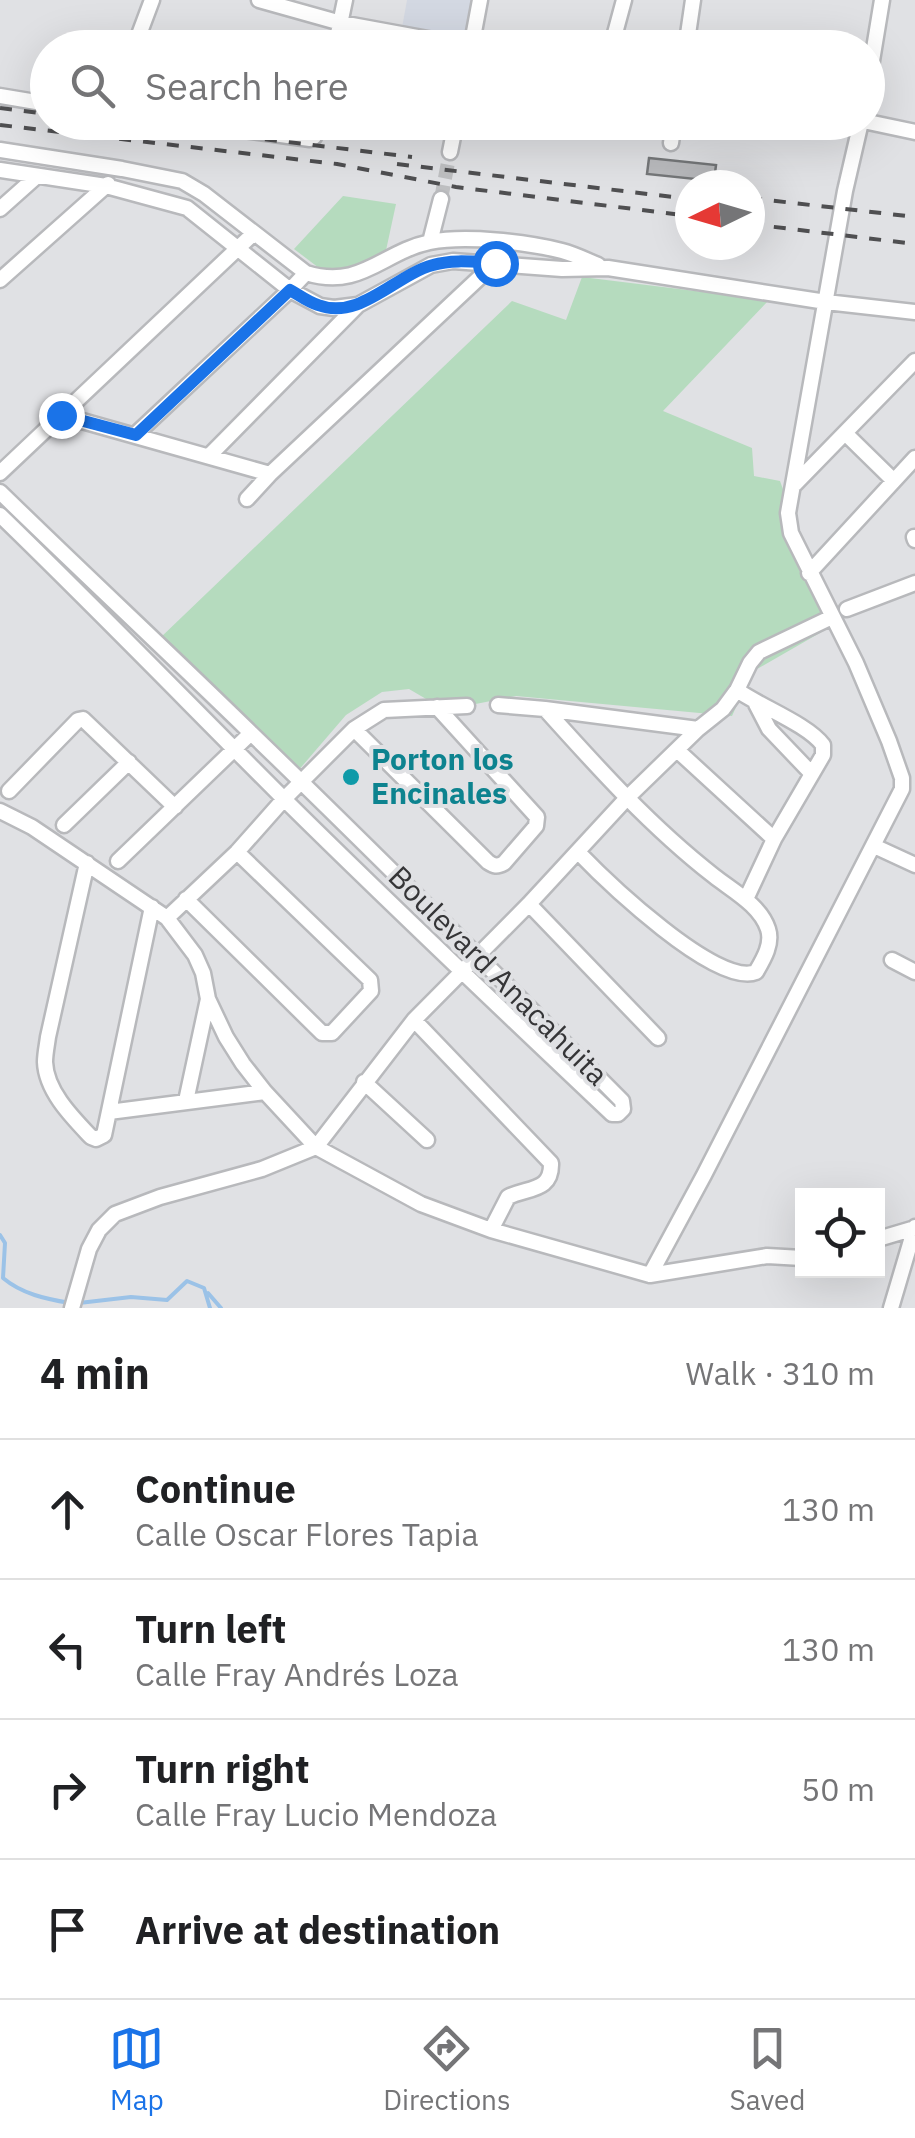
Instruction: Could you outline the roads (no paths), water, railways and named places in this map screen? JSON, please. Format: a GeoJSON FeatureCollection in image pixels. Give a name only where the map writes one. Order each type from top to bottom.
{"type":"FeatureCollection","features":[{"type":"Feature","properties":{"kind":"street"},"geometry":{"type":"LineString","coordinates":[[141,30],[152,0]]}},
{"type":"Feature","properties":{"kind":"street"},"geometry":{"type":"LineString","coordinates":[[259,0],[380,30]]}},
{"type":"Feature","properties":{"kind":"street"},"geometry":{"type":"LineString","coordinates":[[339,30],[346,0]]}},
{"type":"Feature","properties":{"kind":"street"},"geometry":{"type":"LineString","coordinates":[[476,30],[480,0]]}},
{"type":"Feature","properties":{"kind":"street"},"geometry":{"type":"LineString","coordinates":[[616,30],[624,0]]}},
{"type":"Feature","properties":{"kind":"street"},"geometry":{"type":"LineString","coordinates":[[689,30],[694,0]]}},
{"type":"Feature","properties":{"kind":"street"},"geometry":{"type":"LineString","coordinates":[[877,30],[882,0]]}},
{"type":"Feature","properties":{"kind":"street"},"geometry":{"type":"LineString","coordinates":[[0,96],[30,101]]}},
{"type":"Feature","properties":{"kind":"street"},"geometry":{"type":"LineString","coordinates":[[885,126],[915,132]]}},
{"type":"Feature","properties":{"kind":"street"},"geometry":{"type":"LineString","coordinates":[[450,152],[452,140]]}},
{"type":"Feature","properties":{"kind":"street"},"geometry":{"type":"LineString","coordinates":[[650,1274],[902,789],[889,741],[856,663],[809,574],[791,533],[788,513],[846,191],[859,140]]}},
{"type":"Feature","properties":{"kind":"street"},"geometry":{"type":"LineString","coordinates":[[0,150],[182,181],[306,273],[324,279],[342,278],[430,242],[468,239],[563,251],[608,268]]}},
{"type":"Feature","properties":{"kind":"street"},"geometry":{"type":"LineString","coordinates":[[0,280],[122,168]]}},
{"type":"Feature","properties":{"kind":"street"},"geometry":{"type":"LineString","coordinates":[[0,170],[106,186],[188,208],[290,290],[320,306],[358,305]]}},
{"type":"Feature","properties":{"kind":"street"},"geometry":{"type":"LineString","coordinates":[[0,209],[36,176]]}},
{"type":"Feature","properties":{"kind":"street"},"geometry":{"type":"LineString","coordinates":[[430,242],[441,198]]}},
{"type":"Feature","properties":{"kind":"street"},"geometry":{"type":"LineString","coordinates":[[0,473],[254,234]]}},
{"type":"Feature","properties":{"kind":"street"},"geometry":{"type":"LineString","coordinates":[[247,499],[495,263],[502,242]]}},
{"type":"Feature","properties":{"kind":"street"},"geometry":{"type":"LineString","coordinates":[[209,456],[358,305],[430,265],[453,261],[562,270],[608,268],[915,312]]}},
{"type":"Feature","properties":{"kind":"street"},"geometry":{"type":"LineString","coordinates":[[136,435],[306,273]]}},
{"type":"Feature","properties":{"kind":"street"},"geometry":{"type":"LineString","coordinates":[[795,484],[915,360]]}},
{"type":"Feature","properties":{"kind":"street"},"geometry":{"type":"LineString","coordinates":[[61,415],[270,474]]}},
{"type":"Feature","properties":{"kind":"street"},"geometry":{"type":"LineString","coordinates":[[846,433],[892,480]]}},
{"type":"Feature","properties":{"kind":"street"},"geometry":{"type":"LineString","coordinates":[[809,574],[915,458]]}},
{"type":"Feature","properties":{"kind":"street","name":"Boulevard Anacahuita"},"geometry":{"type":"LineString","coordinates":[[0,492],[104,605],[235,749],[284,799],[612,1114],[623,1109],[622,1100],[251,733],[104,605],[0,515]]}},
{"type":"Feature","properties":{"kind":"street"},"geometry":{"type":"LineString","coordinates":[[847,610],[915,583]]}},
{"type":"Feature","properties":{"kind":"street"},"geometry":{"type":"LineString","coordinates":[[72,1308],[88,1249],[114,1214],[262,1169],[316,1147],[414,1020],[626,800],[723,709],[759,652],[832,617]]}},
{"type":"Feature","properties":{"kind":"street"},"geometry":{"type":"LineString","coordinates":[[737,690],[824,745],[823,755],[774,838],[746,899]]}},
{"type":"Feature","properties":{"kind":"street"},"geometry":{"type":"LineString","coordinates":[[756,704],[769,729],[812,774]]}},
{"type":"Feature","properties":{"kind":"street"},"geometry":{"type":"LineString","coordinates":[[498,705],[698,729]]}},
{"type":"Feature","properties":{"kind":"street"},"geometry":{"type":"LineString","coordinates":[[167,918],[237,852],[354,729],[384,710],[467,706]]}},
{"type":"Feature","properties":{"kind":"street"},"geometry":{"type":"LineString","coordinates":[[354,729],[488,862],[499,866],[536,826],[537,817],[437,707]]}},
{"type":"Feature","properties":{"kind":"street"},"geometry":{"type":"LineString","coordinates":[[545,709],[626,800],[746,899],[769,930],[769,942],[756,972],[742,975],[727,970],[686,946],[635,908],[578,852]]}},
{"type":"Feature","properties":{"kind":"street"},"geometry":{"type":"LineString","coordinates":[[9,791],[80,720],[88,722],[175,806]]}},
{"type":"Feature","properties":{"kind":"street"},"geometry":{"type":"LineString","coordinates":[[118,861],[251,733]]}},
{"type":"Feature","properties":{"kind":"street"},"geometry":{"type":"LineString","coordinates":[[676,750],[774,838]]}},
{"type":"Feature","properties":{"kind":"street"},"geometry":{"type":"LineString","coordinates":[[64,826],[129,762]]}},
{"type":"Feature","properties":{"kind":"street"},"geometry":{"type":"LineString","coordinates":[[0,811],[32,827],[167,918],[195,955],[208,999],[243,1064],[316,1147],[421,1204],[490,1230],[650,1274],[767,1256],[795,1258]]}},
{"type":"Feature","properties":{"kind":"street"},"geometry":{"type":"LineString","coordinates":[[874,846],[915,865]]}},
{"type":"Feature","properties":{"kind":"street"},"geometry":{"type":"LineString","coordinates":[[186,899],[322,1033],[332,1033],[371,991],[370,980],[237,852]]}},
{"type":"Feature","properties":{"kind":"street"},"geometry":{"type":"LineString","coordinates":[[86,863],[45,1062],[65,1109],[96,1139],[104,1135],[152,907]]}},
{"type":"Feature","properties":{"kind":"street"},"geometry":{"type":"LineString","coordinates":[[529,904],[658,1038]]}},
{"type":"Feature","properties":{"kind":"street"},"geometry":{"type":"LineString","coordinates":[[892,960],[915,972]]}},
{"type":"Feature","properties":{"kind":"street"},"geometry":{"type":"LineString","coordinates":[[186,1101],[208,999]]}},
{"type":"Feature","properties":{"kind":"street"},"geometry":{"type":"LineString","coordinates":[[414,1020],[552,1163],[551,1175],[543,1185],[508,1197],[490,1230]]}},
{"type":"Feature","properties":{"kind":"street"},"geometry":{"type":"LineString","coordinates":[[364,1082],[427,1140]]}},
{"type":"Feature","properties":{"kind":"street"},"geometry":{"type":"LineString","coordinates":[[109,1112],[265,1092]]}},
{"type":"Feature","properties":{"kind":"street"},"geometry":{"type":"LineString","coordinates":[[885,1237],[915,1228]]}},
{"type":"Feature","properties":{"kind":"street"},"geometry":{"type":"LineString","coordinates":[[891,1308],[915,1228]]}},
{"type":"Feature","properties":{"kind":"waterway"},"geometry":{"type":"LineString","coordinates":[[0,1235],[5,1243],[3,1278],[26,1292],[70,1303]]}},
{"type":"Feature","properties":{"kind":"waterway"},"geometry":{"type":"LineString","coordinates":[[79,1303],[131,1297],[167,1300],[187,1281],[204,1288],[210,1308]]}},
{"type":"Feature","properties":{"kind":"waterway"},"geometry":{"type":"LineString","coordinates":[[208,1293],[221,1308]]}},
{"type":"Feature","properties":{"kind":"tunnel"},"geometry":{"type":"LineString","coordinates":[[441,199],[450,152]]}},
{"type":"Feature","properties":{"kind":"railway"},"geometry":{"type":"LineString","coordinates":[[0,108],[30,112]]}},
{"type":"Feature","properties":{"kind":"railway"},"geometry":{"type":"LineString","coordinates":[[0,125],[30,128]]}},
{"type":"Feature","properties":{"kind":"railway"},"geometry":{"type":"LineString","coordinates":[[130,140],[337,164],[456,187],[675,214]]}},
{"type":"Feature","properties":{"kind":"railway"},"geometry":{"type":"LineString","coordinates":[[271,140],[412,157]]}},
{"type":"Feature","properties":{"kind":"railway"},"geometry":{"type":"LineString","coordinates":[[397,164],[675,197]]}},
{"type":"Feature","properties":{"kind":"railway"},"geometry":{"type":"LineString","coordinates":[[765,200],[915,217]]}},
{"type":"Feature","properties":{"kind":"railway"},"geometry":{"type":"LineString","coordinates":[[765,226],[915,244]]}},
{"type":"Feature","properties":{"kind":"place","name":"Porton los Encinales"},"geometry":{"type":"Point","coordinates":[351,777]}}]}
